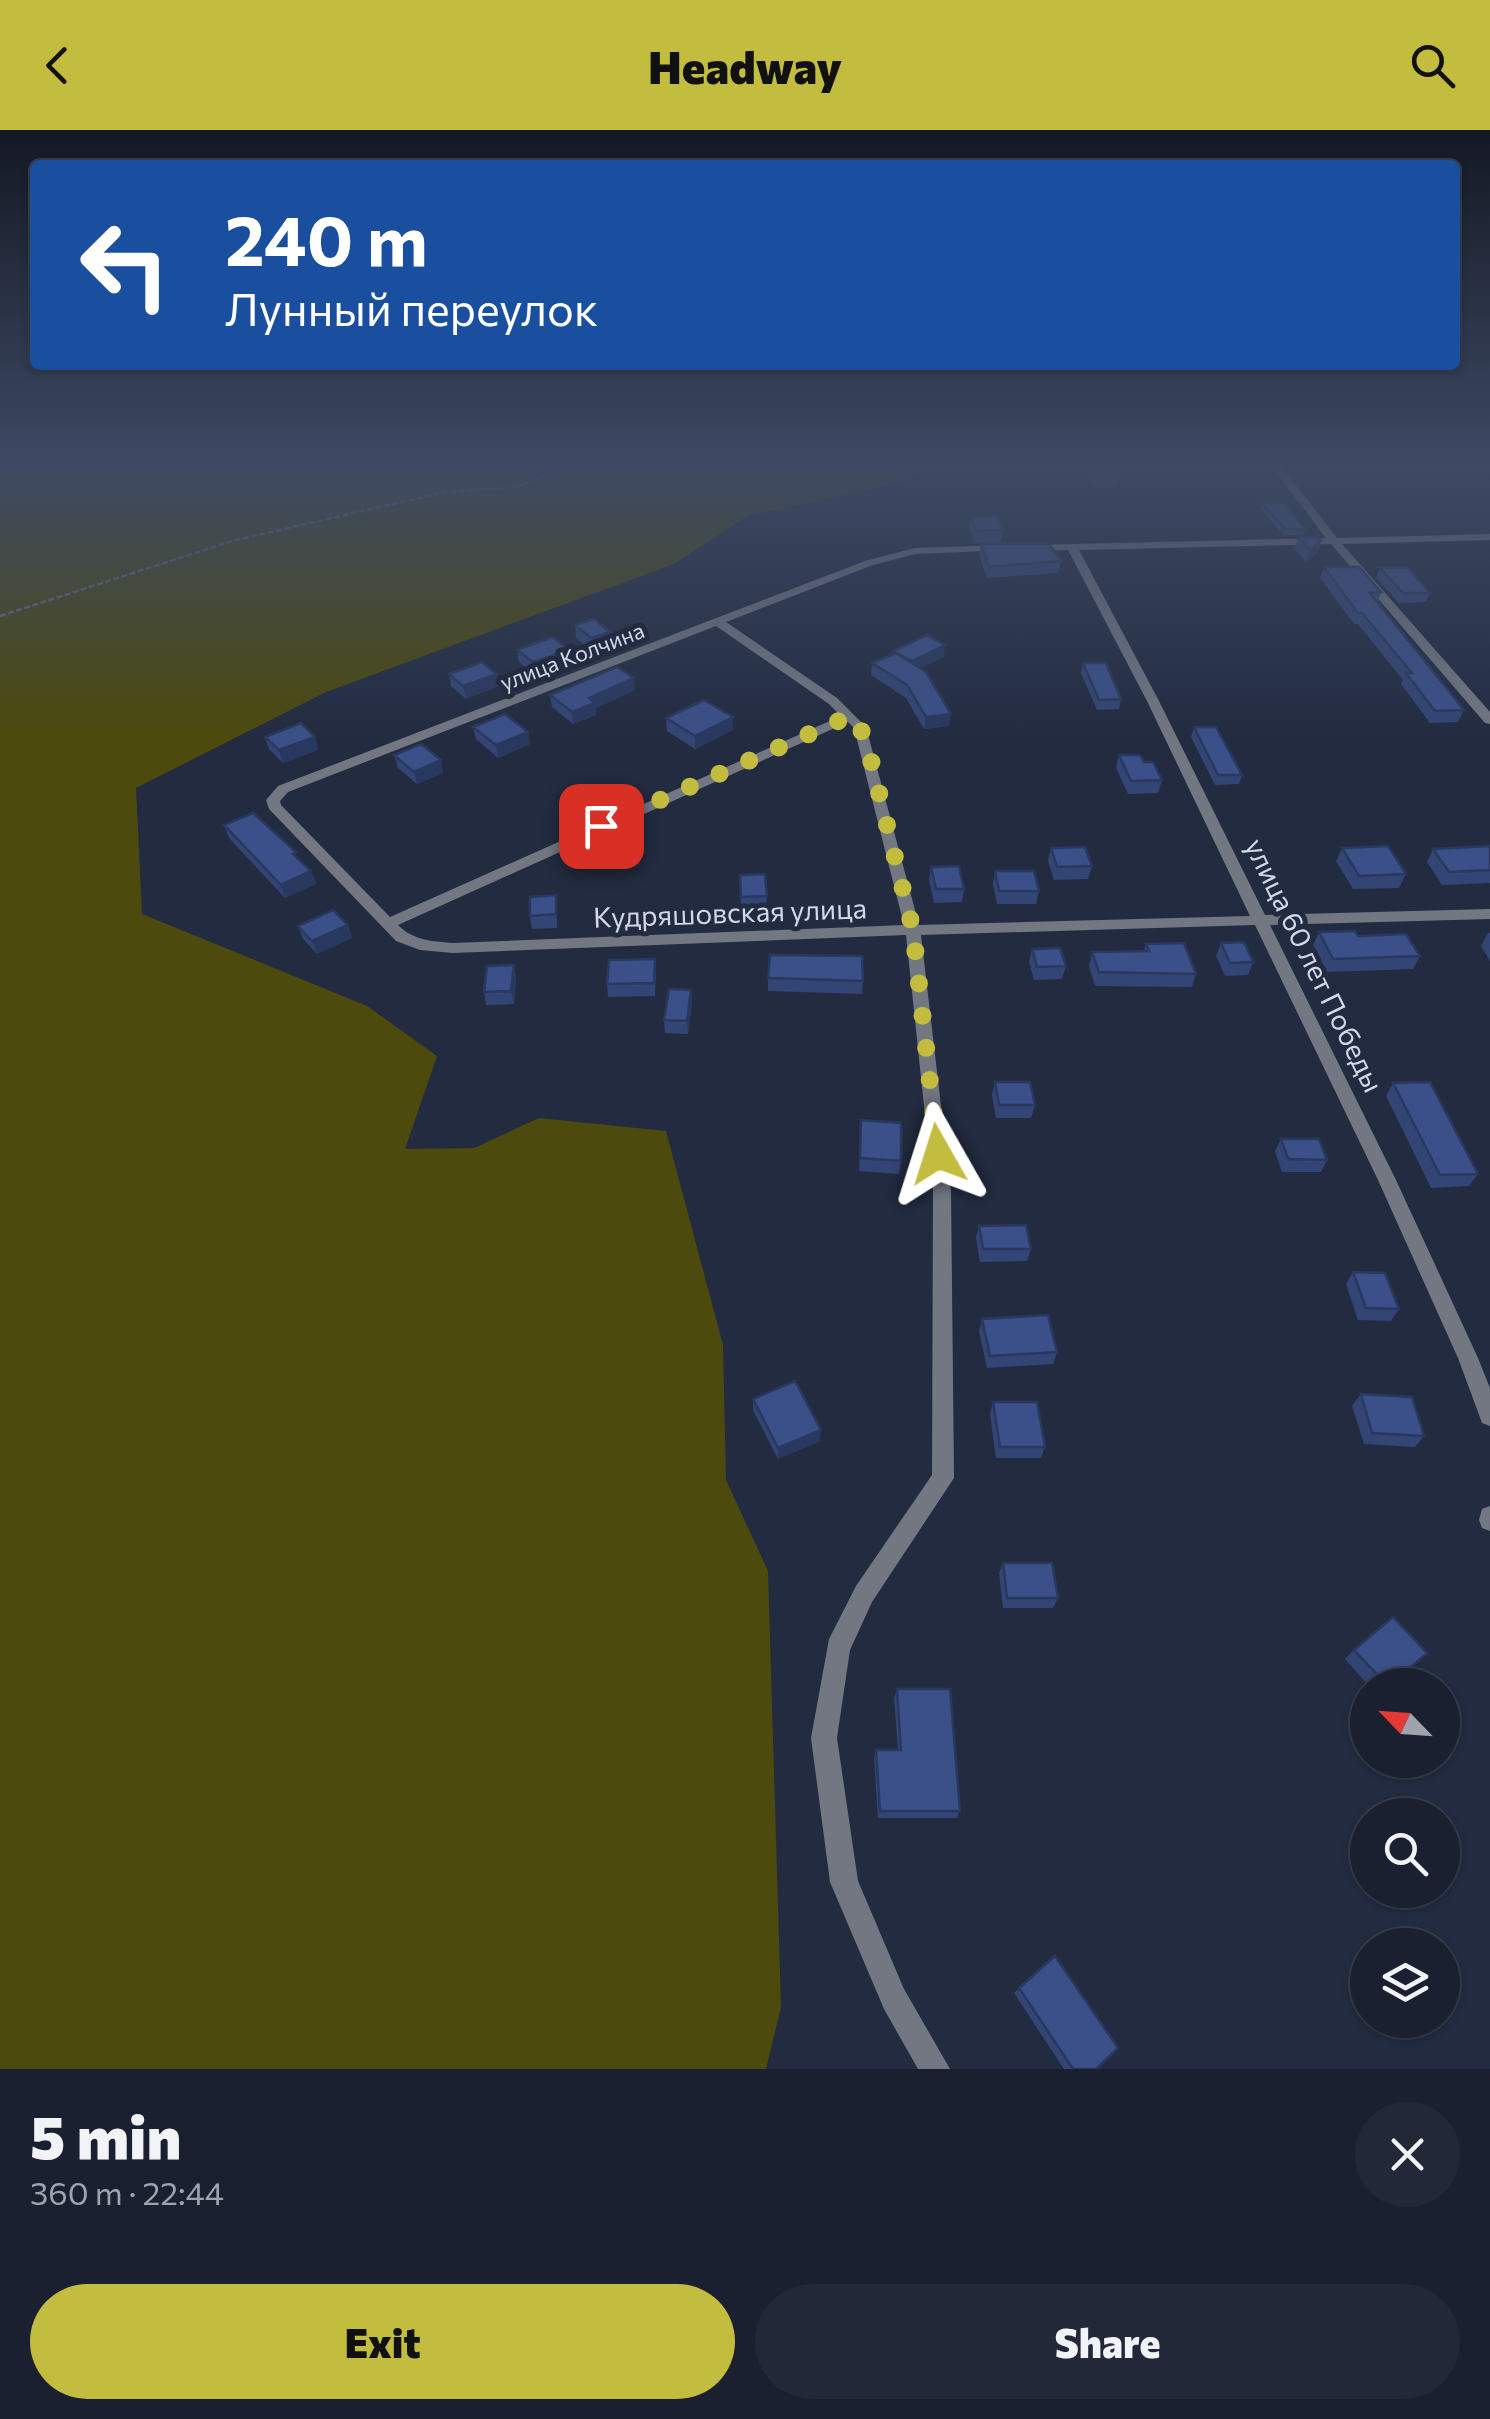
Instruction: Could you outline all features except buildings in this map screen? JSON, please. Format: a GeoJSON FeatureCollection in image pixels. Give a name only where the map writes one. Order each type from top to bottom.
{"type":"FeatureCollection","features":[{"type":"Feature","properties":{"kind":"street","name":"улица Колчина"},"geometry":{"type":"LineString","coordinates":[[273,800],[283,789],[886,557]]}},
{"type":"Feature","properties":{"kind":"street","name":"улица 60 лет Победы"},"geometry":{"type":"LineString","coordinates":[[1077,557],[1262,923],[1395,1198],[1468,1358],[1490,1416]]}},
{"type":"Feature","properties":{"kind":"street"},"geometry":{"type":"LineString","coordinates":[[1348,557],[1490,720]]}},
{"type":"Feature","properties":{"kind":"street"},"geometry":{"type":"LineString","coordinates":[[718,622],[860,727],[913,930],[942,1191],[943,1478],[864,1594],[838,1648],[824,1738],[844,1882],[894,1999],[935,2069]]}},
{"type":"Feature","properties":{"kind":"street"},"geometry":{"type":"LineString","coordinates":[[389,922],[850,716]]}},
{"type":"Feature","properties":{"kind":"street","name":"Кудряшовская улица"},"geometry":{"type":"LineString","coordinates":[[273,800],[274,806],[401,937],[420,945],[453,948],[1490,914]]}},
{"type":"Feature","properties":{"kind":"path"},"geometry":{"type":"LineString","coordinates":[[0,616],[181,557]]}},
{"type":"Feature","properties":{"kind":"shaded area"},"geometry":{"type":"Polygon","coordinates":[[[0,557],[684,557],[326,692],[136,788],[142,914],[367,1006],[437,1056],[405,1149],[474,1148],[539,1118],[666,1131],[723,1345],[726,1480],[768,1571],[781,2007],[766,2069],[0,2069],[0,557]]]}},
{"type":"Feature","properties":{"kind":"route"},"geometry":{"type":"LineString","coordinates":[[601,826],[850,716],[860,727],[868,748],[913,930],[938,1154]]}}]}
